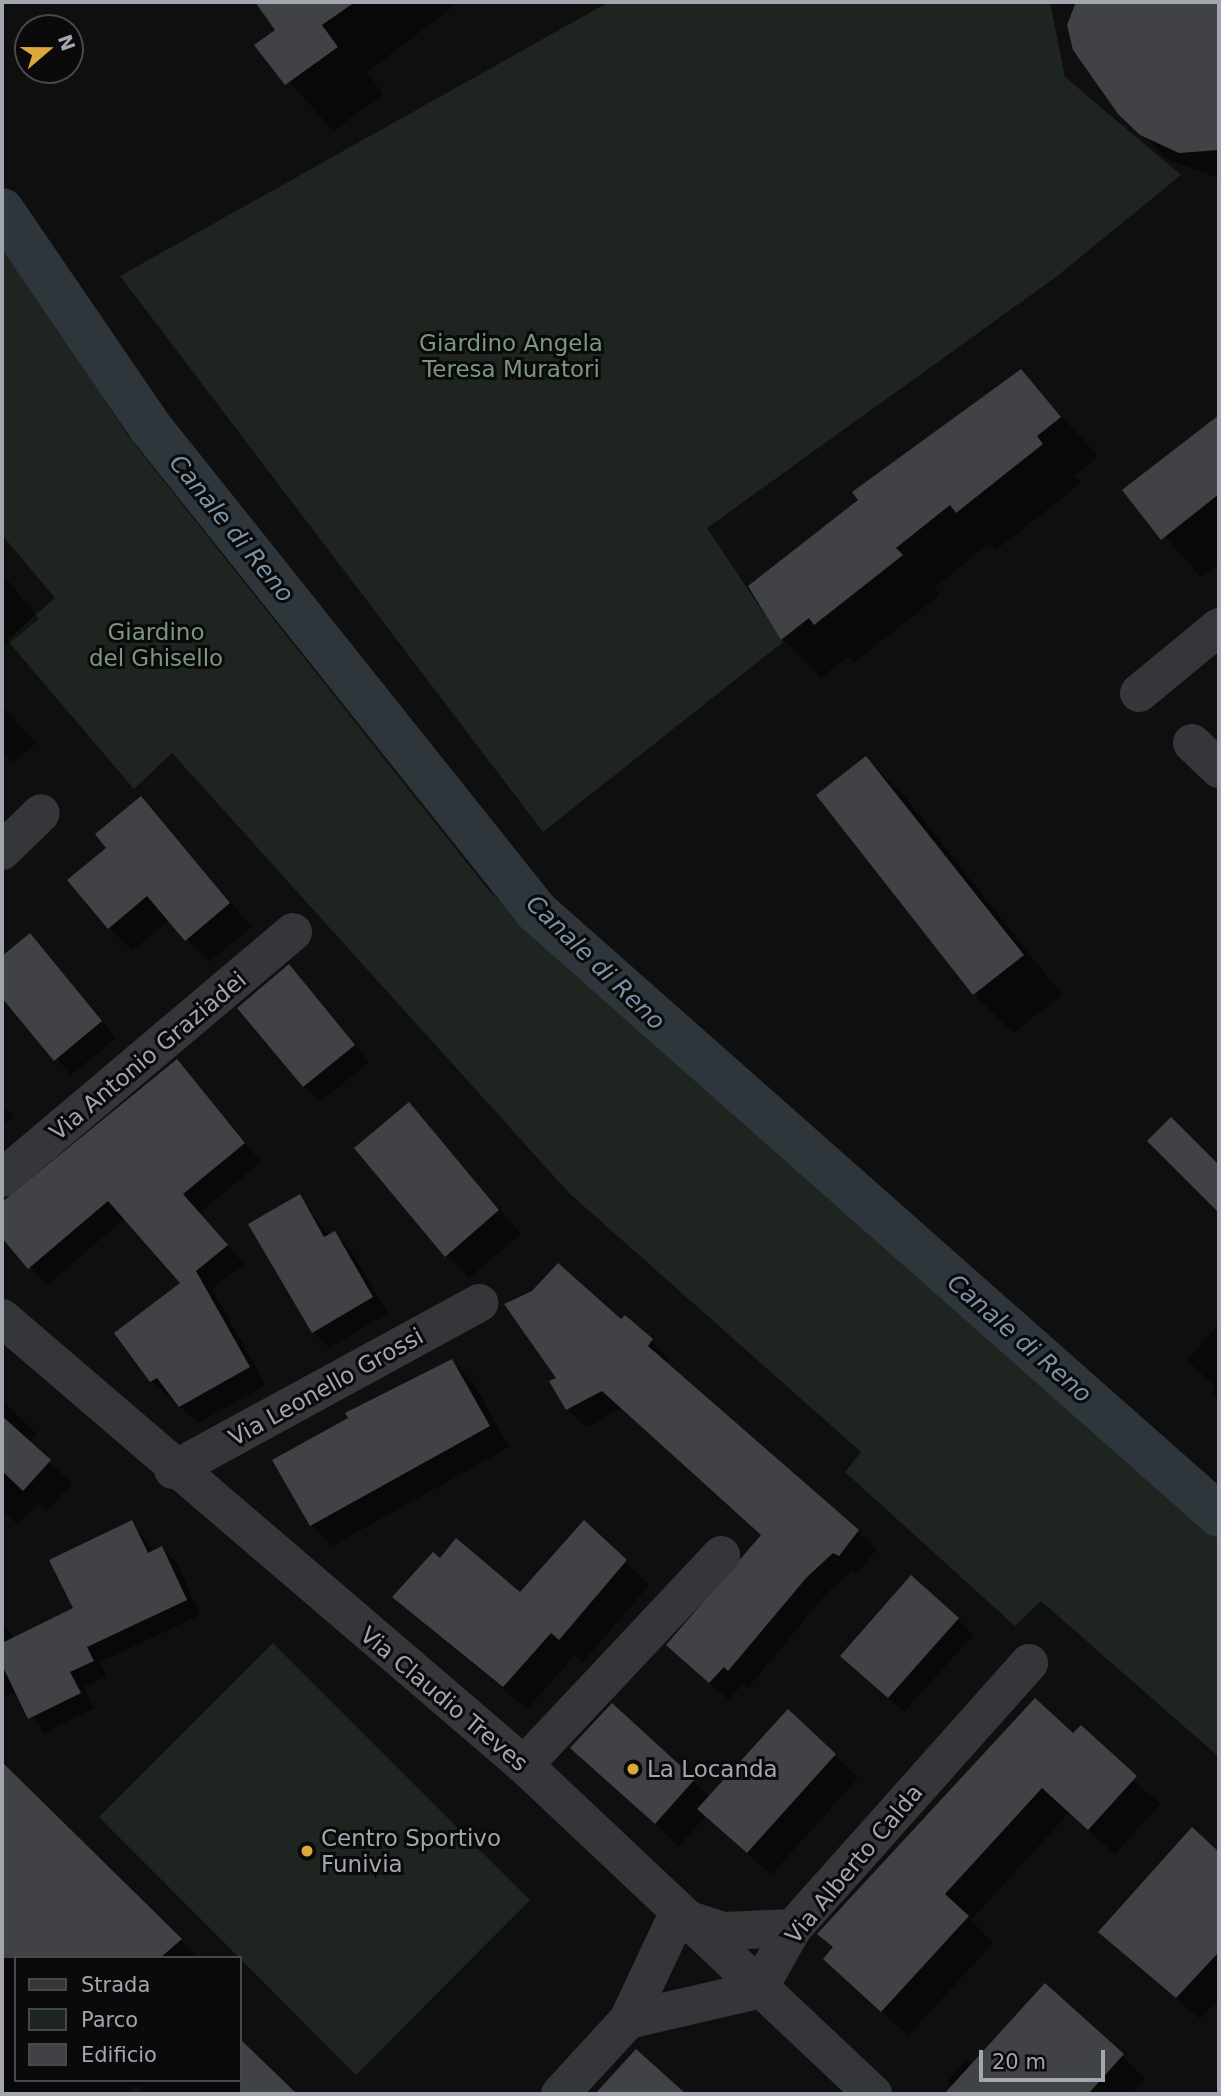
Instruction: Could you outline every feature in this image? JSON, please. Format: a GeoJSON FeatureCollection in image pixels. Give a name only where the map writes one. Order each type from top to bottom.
{"type":"FeatureCollection","features":[{"type":"Feature","properties":{"kind":"street"},"geometry":{"type":"LineString","coordinates":[[1139,693],[1219,627]]}},
{"type":"Feature","properties":{"kind":"street"},"geometry":{"type":"LineString","coordinates":[[1192,743],[1219,769]]}},
{"type":"Feature","properties":{"kind":"street"},"geometry":{"type":"LineString","coordinates":[[2,851],[41,813]]}},
{"type":"Feature","properties":{"kind":"street","name":"Via Antonio Graziadei"},"geometry":{"type":"LineString","coordinates":[[2,1178],[293,932]]}},
{"type":"Feature","properties":{"kind":"street","name":"Via Leonello Grossi"},"geometry":{"type":"LineString","coordinates":[[173,1470],[479,1303]]}},
{"type":"Feature","properties":{"kind":"street","name":"Via Claudio Treves"},"geometry":{"type":"LineString","coordinates":[[2,1318],[173,1470],[524,1765],[677,1916],[873,2094]]}},
{"type":"Feature","properties":{"kind":"street"},"geometry":{"type":"LineString","coordinates":[[524,1765],[721,1555]]}},
{"type":"Feature","properties":{"kind":"street","name":"Via Alberto Calda"},"geometry":{"type":"LineString","coordinates":[[758,1990],[793,1928],[1029,1663]]}},
{"type":"Feature","properties":{"kind":"street"},"geometry":{"type":"LineString","coordinates":[[560,2094],[628,2021],[677,1916],[723,1931],[793,1928]]}},
{"type":"Feature","properties":{"kind":"street"},"geometry":{"type":"LineString","coordinates":[[628,2021],[758,1990]]}},
{"type":"Feature","properties":{"kind":"green space","name":"Giardino Angela Teresa Muratori"},"geometry":{"type":"Polygon","coordinates":[[[609,2],[1050,2],[1065,77],[1181,175],[1056,277],[707,528],[783,642],[543,832],[120,276],[609,2]]]}},
{"type":"Feature","properties":{"kind":"green space","name":"Giardino del Ghisello"},"geometry":{"type":"Polygon","coordinates":[[[2,242],[128,436],[490,892],[1219,1538],[1219,1757],[1041,1601],[1015,1626],[845,1472],[861,1452],[569,1193],[172,753],[134,789],[7,640],[55,598],[2,535],[2,242]]]}},
{"type":"Feature","properties":{"kind":"green space","name":"Centro Sportivo Funivia"},"geometry":{"type":"Polygon","coordinates":[[[273,1643],[530,1900],[356,2075],[242,1961],[242,1956],[237,1956],[99,1817],[273,1643]]]}},
{"type":"Feature","properties":{"kind":"building"},"geometry":{"type":"Polygon","coordinates":[[[255,2],[355,2],[322,25],[338,47],[285,85],[254,45],[275,30],[255,2]]]}},
{"type":"Feature","properties":{"kind":"building"},"geometry":{"type":"Polygon","coordinates":[[[1076,2],[1219,2],[1219,150],[1179,153],[1140,135],[1118,114],[1073,50],[1067,25],[1076,2]]]}},
{"type":"Feature","properties":{"kind":"building"},"geometry":{"type":"Polygon","coordinates":[[[1021,369],[1061,417],[1037,436],[1043,444],[956,513],[950,505],[896,548],[903,555],[814,625],[809,618],[781,640],[748,586],[858,500],[852,492],[1021,369]]]}},
{"type":"Feature","properties":{"kind":"building"},"geometry":{"type":"Polygon","coordinates":[[[1219,415],[1219,494],[1161,540],[1122,490],[1219,415]]]}},
{"type":"Feature","properties":{"kind":"building"},"geometry":{"type":"Polygon","coordinates":[[[866,756],[1024,955],[973,995],[816,795],[866,756]]]}},
{"type":"Feature","properties":{"kind":"building"},"geometry":{"type":"Polygon","coordinates":[[[141,796],[230,903],[185,941],[147,896],[108,929],[67,880],[106,848],[95,834],[141,796]]]}},
{"type":"Feature","properties":{"kind":"building"},"geometry":{"type":"Polygon","coordinates":[[[30,933],[102,1021],[54,1061],[2,998],[2,956],[30,933]]]}},
{"type":"Feature","properties":{"kind":"building"},"geometry":{"type":"Polygon","coordinates":[[[289,964],[355,1045],[303,1087],[237,1008],[289,964]]]}},
{"type":"Feature","properties":{"kind":"building"},"geometry":{"type":"Polygon","coordinates":[[[177,1059],[245,1143],[183,1194],[228,1245],[196,1271],[250,1367],[179,1407],[157,1378],[150,1382],[114,1333],[180,1283],[108,1201],[28,1269],[2,1238],[2,1202],[177,1059]]]}},
{"type":"Feature","properties":{"kind":"building"},"geometry":{"type":"Polygon","coordinates":[[[409,1102],[499,1210],[445,1257],[354,1148],[409,1102]]]}},
{"type":"Feature","properties":{"kind":"building"},"geometry":{"type":"Polygon","coordinates":[[[1171,1117],[1219,1165],[1219,1213],[1147,1141],[1171,1117]]]}},
{"type":"Feature","properties":{"kind":"building"},"geometry":{"type":"Polygon","coordinates":[[[300,1194],[324,1237],[335,1231],[373,1297],[312,1333],[248,1224],[300,1194]]]}},
{"type":"Feature","properties":{"kind":"building"},"geometry":{"type":"Polygon","coordinates":[[[558,1263],[621,1319],[625,1315],[653,1339],[648,1346],[859,1530],[839,1556],[833,1553],[807,1577],[728,1671],[724,1667],[709,1683],[666,1645],[761,1535],[602,1391],[566,1410],[549,1381],[556,1378],[504,1304],[532,1291],[558,1263]]]}},
{"type":"Feature","properties":{"kind":"building"},"geometry":{"type":"Polygon","coordinates":[[[452,1359],[490,1426],[310,1526],[272,1460],[348,1418],[345,1413],[452,1359]]]}},
{"type":"Feature","properties":{"kind":"building"},"geometry":{"type":"Polygon","coordinates":[[[2,1416],[51,1460],[23,1491],[2,1471],[2,1416]]]}},
{"type":"Feature","properties":{"kind":"building"},"geometry":{"type":"Polygon","coordinates":[[[132,1520],[148,1553],[162,1546],[187,1600],[87,1647],[94,1661],[70,1672],[81,1693],[28,1719],[2,1665],[2,1643],[73,1608],[49,1560],[132,1520]]]}},
{"type":"Feature","properties":{"kind":"building"},"geometry":{"type":"Polygon","coordinates":[[[584,1520],[627,1560],[559,1640],[551,1633],[503,1687],[392,1597],[433,1552],[440,1558],[456,1538],[520,1592],[584,1520]]]}},
{"type":"Feature","properties":{"kind":"building"},"geometry":{"type":"Polygon","coordinates":[[[911,1575],[959,1618],[888,1698],[840,1656],[911,1575]]]}},
{"type":"Feature","properties":{"kind":"building"},"geometry":{"type":"Polygon","coordinates":[[[1035,1698],[1073,1733],[1081,1725],[1137,1776],[1088,1830],[1042,1788],[945,1894],[969,1916],[881,2012],[823,1959],[833,1947],[817,1934],[1035,1698]]]}},
{"type":"Feature","properties":{"kind":"building"},"geometry":{"type":"Polygon","coordinates":[[[612,1703],[695,1779],[655,1824],[570,1748],[612,1703]]]}},
{"type":"Feature","properties":{"kind":"building"},"geometry":{"type":"Polygon","coordinates":[[[788,1709],[836,1754],[747,1853],[697,1809],[788,1709]]]}},
{"type":"Feature","properties":{"kind":"building"},"geometry":{"type":"Polygon","coordinates":[[[2,1762],[182,1939],[162,1956],[2,1958],[2,1762]]]}},
{"type":"Feature","properties":{"kind":"building"},"geometry":{"type":"Polygon","coordinates":[[[1192,1827],[1219,1852],[1219,1952],[1176,1998],[1098,1932],[1192,1827]]]}},
{"type":"Feature","properties":{"kind":"building"},"geometry":{"type":"Polygon","coordinates":[[[1045,1983],[1124,2054],[1088,2094],[944,2094],[1045,1983]]]}},
{"type":"Feature","properties":{"kind":"building"},"geometry":{"type":"Polygon","coordinates":[[[242,2041],[297,2094],[240,2094],[242,2041]]]}},
{"type":"Feature","properties":{"kind":"building"},"geometry":{"type":"Polygon","coordinates":[[[636,2049],[686,2094],[595,2094],[636,2049]]]}},
{"type":"Feature","properties":{"kind":"waterway","name":"Canale di Reno"},"geometry":{"type":"LineString","coordinates":[[2,210],[150,427],[537,912],[1219,1515]]}},
{"type":"Feature","properties":{"kind":"place","name":"La Locanda"},"geometry":{"type":"Point","coordinates":[633,1769]}},
{"type":"Feature","properties":{"kind":"place","name":"Centro Sportivo Funivia"},"geometry":{"type":"Point","coordinates":[307,1851]}}]}
